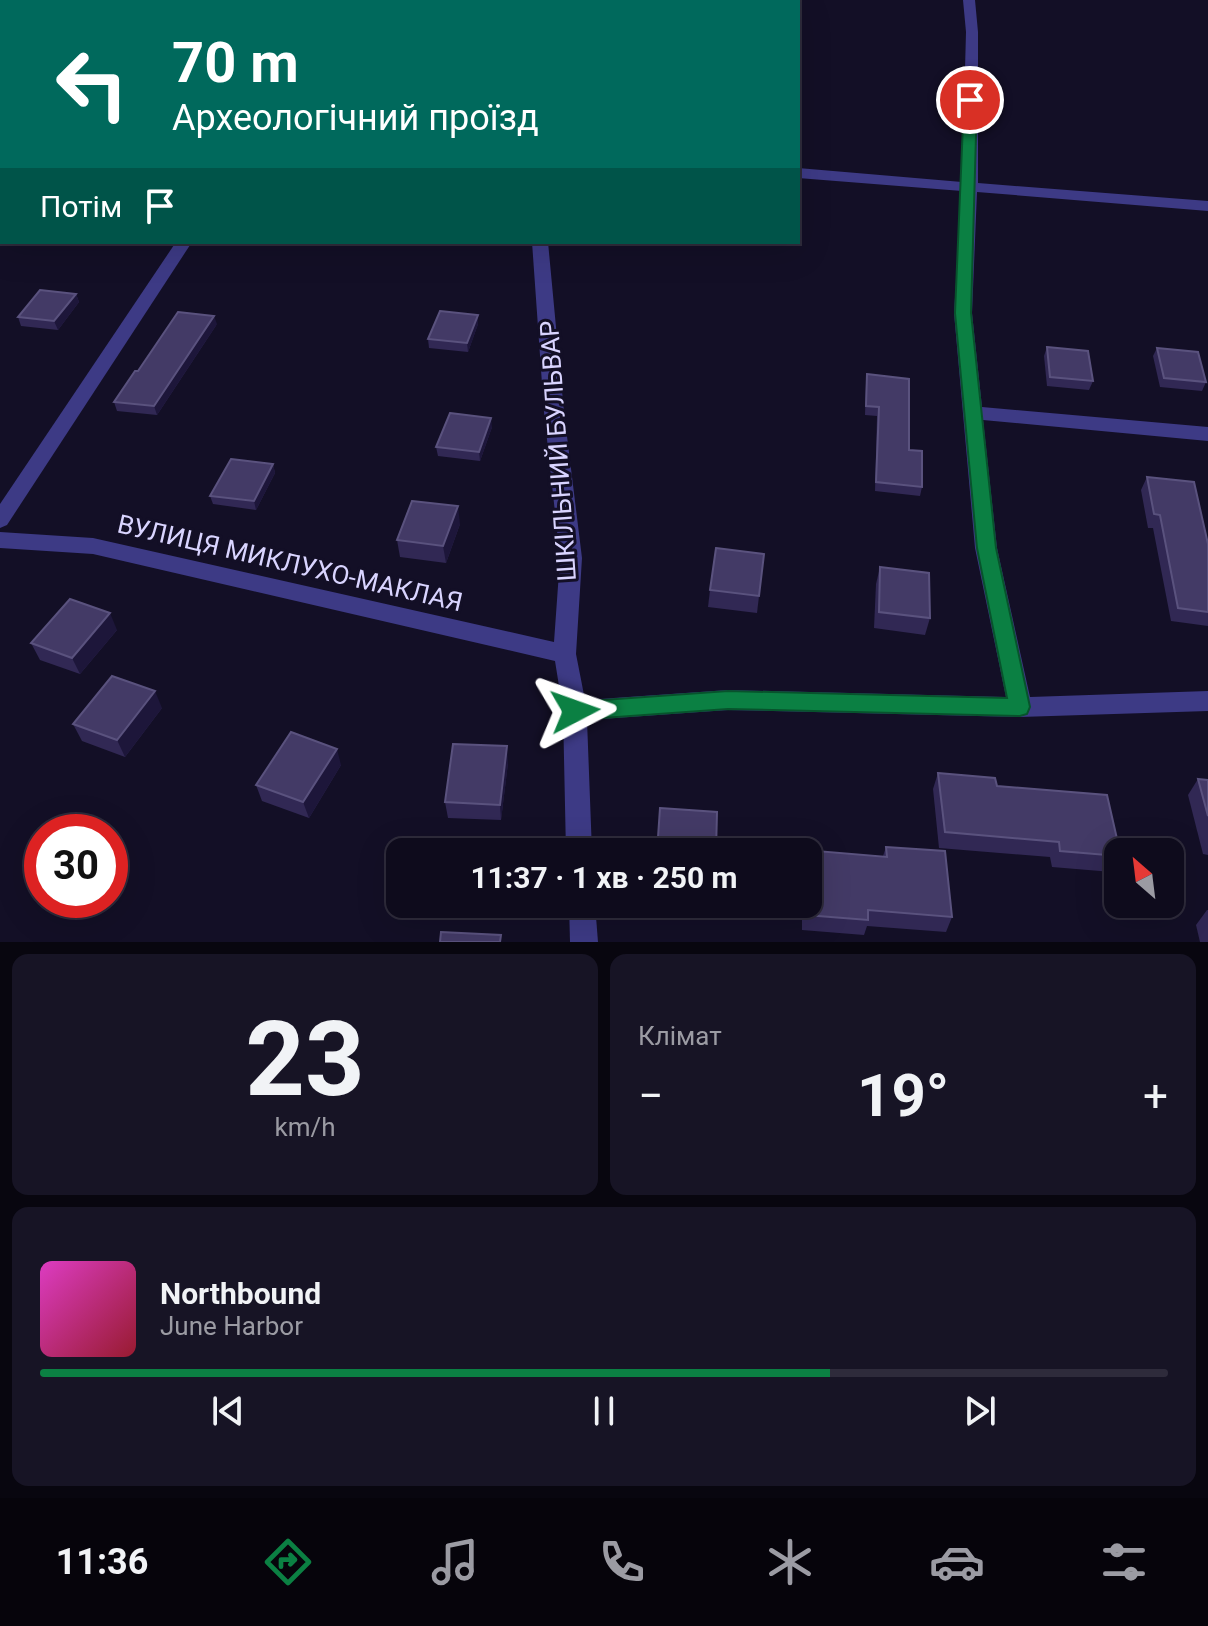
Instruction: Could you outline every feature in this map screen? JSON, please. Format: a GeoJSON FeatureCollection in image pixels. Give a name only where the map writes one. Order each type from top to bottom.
{"type":"FeatureCollection","features":[{"type":"Feature","properties":{"kind":"street"},"geometry":{"type":"LineString","coordinates":[[969,0],[972,32],[970,186],[963,313],[986,548],[1020,707]]}},
{"type":"Feature","properties":{"kind":"street"},"geometry":{"type":"LineString","coordinates":[[800,173],[1208,206]]}},
{"type":"Feature","properties":{"kind":"street"},"geometry":{"type":"LineString","coordinates":[[0,520],[183,244]]}},
{"type":"Feature","properties":{"kind":"street","name":"ШКІЛЬНИЙ БУЛЬВАР"},"geometry":{"type":"LineString","coordinates":[[540,244],[554,412],[571,558],[565,654],[575,711],[579,838]]}},
{"type":"Feature","properties":{"kind":"street"},"geometry":{"type":"LineString","coordinates":[[973,413],[1208,434]]}},
{"type":"Feature","properties":{"kind":"street","name":"ВУЛИЦЯ МИКЛУХО-МАКЛАЯ"},"geometry":{"type":"LineString","coordinates":[[0,540],[93,546],[565,654]]}},
{"type":"Feature","properties":{"kind":"street"},"geometry":{"type":"LineString","coordinates":[[575,711],[728,700],[1020,707],[1208,701]]}},
{"type":"Feature","properties":{"kind":"street"},"geometry":{"type":"LineString","coordinates":[[583,918],[584,942]]}},
{"type":"Feature","properties":{"kind":"building"},"geometry":{"type":"Polygon","coordinates":[[[40,290],[76,294],[54,321],[18,317],[40,290]]]}},
{"type":"Feature","properties":{"kind":"building"},"geometry":{"type":"Polygon","coordinates":[[[440,311],[478,315],[467,343],[428,339],[440,311]]]}},
{"type":"Feature","properties":{"kind":"building"},"geometry":{"type":"Polygon","coordinates":[[[178,312],[214,316],[154,406],[114,402],[138,371],[178,312]]]}},
{"type":"Feature","properties":{"kind":"building"},"geometry":{"type":"Polygon","coordinates":[[[1047,347],[1088,351],[1093,381],[1050,377],[1047,347]]]}},
{"type":"Feature","properties":{"kind":"building"},"geometry":{"type":"Polygon","coordinates":[[[1157,348],[1198,352],[1206,382],[1164,378],[1157,348]]]}},
{"type":"Feature","properties":{"kind":"building"},"geometry":{"type":"Polygon","coordinates":[[[867,374],[909,379],[909,450],[922,451],[922,487],[876,482],[879,407],[866,406],[867,374]]]}},
{"type":"Feature","properties":{"kind":"building"},"geometry":{"type":"Polygon","coordinates":[[[450,413],[491,418],[479,452],[436,447],[450,413]]]}},
{"type":"Feature","properties":{"kind":"building"},"geometry":{"type":"Polygon","coordinates":[[[231,459],[273,464],[254,501],[210,496],[231,459]]]}},
{"type":"Feature","properties":{"kind":"building"},"geometry":{"type":"Polygon","coordinates":[[[1147,477],[1194,482],[1208,544],[1208,612],[1178,608],[1160,515],[1154,514],[1147,477]]]}},
{"type":"Feature","properties":{"kind":"building"},"geometry":{"type":"Polygon","coordinates":[[[412,501],[458,506],[443,546],[397,540],[412,501]]]}},
{"type":"Feature","properties":{"kind":"building"},"geometry":{"type":"Polygon","coordinates":[[[716,548],[764,554],[759,596],[710,590],[716,548]]]}},
{"type":"Feature","properties":{"kind":"building"},"geometry":{"type":"Polygon","coordinates":[[[880,567],[929,573],[930,618],[879,612],[880,567]]]}},
{"type":"Feature","properties":{"kind":"building"},"geometry":{"type":"Polygon","coordinates":[[[70,599],[110,613],[72,658],[31,643],[70,599]]]}},
{"type":"Feature","properties":{"kind":"building"},"geometry":{"type":"Polygon","coordinates":[[[112,676],[155,691],[117,740],[73,724],[112,676]]]}},
{"type":"Feature","properties":{"kind":"building"},"geometry":{"type":"Polygon","coordinates":[[[291,732],[337,749],[303,802],[256,785],[291,732]]]}},
{"type":"Feature","properties":{"kind":"building"},"geometry":{"type":"Polygon","coordinates":[[[453,744],[507,746],[500,805],[445,802],[453,744]]]}},
{"type":"Feature","properties":{"kind":"building"},"geometry":{"type":"Polygon","coordinates":[[[938,773],[995,778],[997,786],[1107,795],[1117,838],[1104,838],[1104,855],[1060,851],[1059,842],[945,832],[938,773]]]}},
{"type":"Feature","properties":{"kind":"building"},"geometry":{"type":"Polygon","coordinates":[[[1198,779],[1208,780],[1208,816],[1198,779]]]}},
{"type":"Feature","properties":{"kind":"building"},"geometry":{"type":"Polygon","coordinates":[[[660,808],[717,812],[716,838],[658,838],[660,808]]]}},
{"type":"Feature","properties":{"kind":"building"},"geometry":{"type":"Polygon","coordinates":[[[886,847],[945,851],[952,917],[868,910],[868,920],[822,916],[822,851],[887,857],[886,847]]]}},
{"type":"Feature","properties":{"kind":"building"},"geometry":{"type":"Polygon","coordinates":[[[441,932],[501,935],[500,942],[440,942],[441,932]]]}},
{"type":"Feature","properties":{"kind":"route"},"geometry":{"type":"LineString","coordinates":[[575,711],[728,700],[1020,707],[986,548],[963,313],[970,186],[970,100]]}}]}
